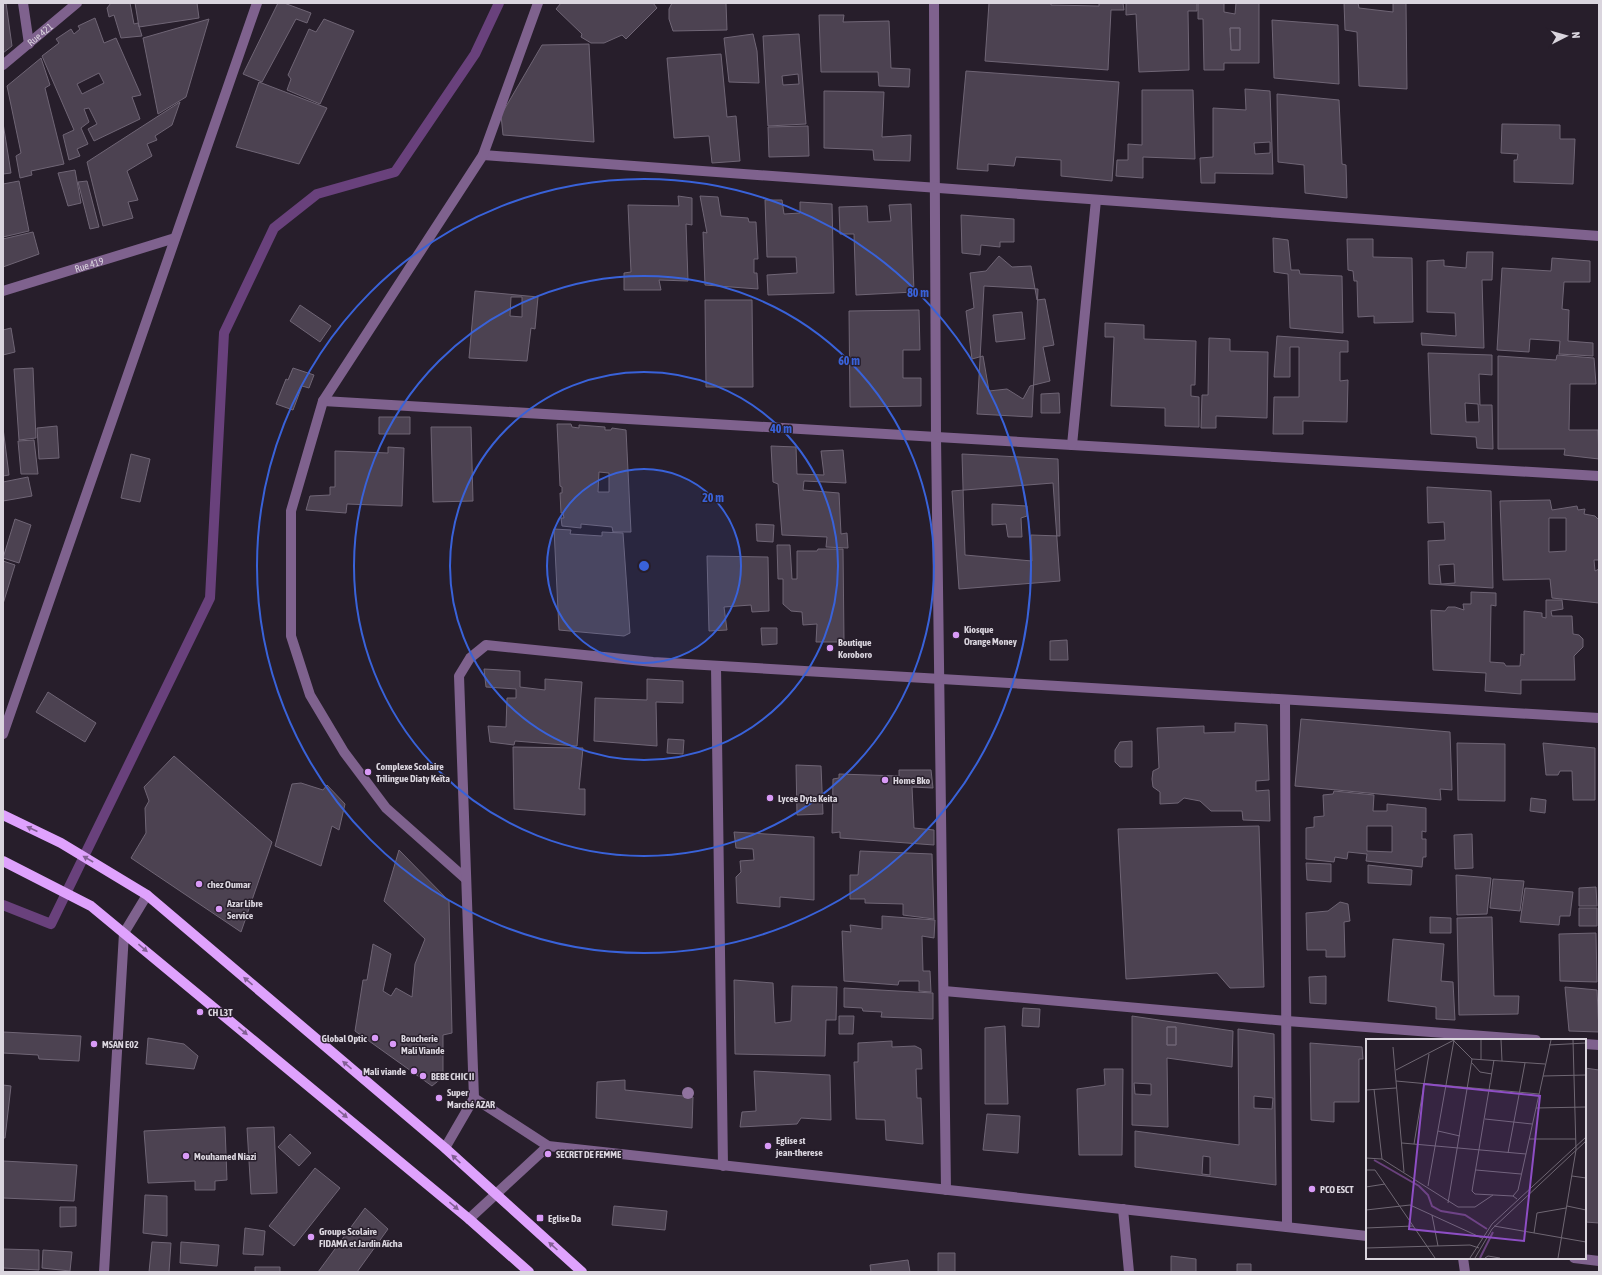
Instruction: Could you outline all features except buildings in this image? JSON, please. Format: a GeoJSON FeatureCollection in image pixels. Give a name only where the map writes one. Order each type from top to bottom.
{"type":"FeatureCollection","features":[{"type":"Feature","properties":{"kind":"main road"},"geometry":{"type":"LineString","coordinates":[[3,816],[62,843],[147,895],[445,1148],[494,1194],[582,1272]]}},
{"type":"Feature","properties":{"kind":"main road"},"geometry":{"type":"LineString","coordinates":[[3,861],[40,878],[91,906],[469,1219],[529,1272]]}},
{"type":"Feature","properties":{"kind":"street"},"geometry":{"type":"LineString","coordinates":[[23,3],[29,44]]}},
{"type":"Feature","properties":{"kind":"street","name":"Rue 421"},"geometry":{"type":"LineString","coordinates":[[3,65],[76,3]]}},
{"type":"Feature","properties":{"kind":"street"},"geometry":{"type":"LineString","coordinates":[[3,734],[257,3]]}},
{"type":"Feature","properties":{"kind":"street"},"geometry":{"type":"LineString","coordinates":[[466,879],[386,808],[344,752],[310,695],[291,636],[291,511],[323,401],[483,155],[538,3]]}},
{"type":"Feature","properties":{"kind":"street"},"geometry":{"type":"LineString","coordinates":[[934,3],[936,437],[946,1190]]}},
{"type":"Feature","properties":{"kind":"street"},"geometry":{"type":"LineString","coordinates":[[483,155],[1599,236]]}},
{"type":"Feature","properties":{"kind":"street"},"geometry":{"type":"LineString","coordinates":[[1072,445],[1096,200]]}},
{"type":"Feature","properties":{"kind":"street","name":"Rue 419"},"geometry":{"type":"LineString","coordinates":[[3,291],[175,238]]}},
{"type":"Feature","properties":{"kind":"street"},"geometry":{"type":"LineString","coordinates":[[323,401],[1599,476]]}},
{"type":"Feature","properties":{"kind":"street"},"geometry":{"type":"LineString","coordinates":[[445,1148],[474,1098],[459,676],[470,658],[486,645],[653,662],[1599,718]]}},
{"type":"Feature","properties":{"kind":"street"},"geometry":{"type":"LineString","coordinates":[[716,666],[723,1166]]}},
{"type":"Feature","properties":{"kind":"street"},"geometry":{"type":"LineString","coordinates":[[1285,700],[1287,1227]]}},
{"type":"Feature","properties":{"kind":"street"},"geometry":{"type":"LineString","coordinates":[[104,1272],[124,933],[147,895]]}},
{"type":"Feature","properties":{"kind":"street"},"geometry":{"type":"LineString","coordinates":[[944,991],[1287,1021],[1523,1039]]}},
{"type":"Feature","properties":{"kind":"street"},"geometry":{"type":"LineString","coordinates":[[1586,1044],[1599,1045]]}},
{"type":"Feature","properties":{"kind":"street"},"geometry":{"type":"LineString","coordinates":[[474,1098],[548,1146],[1366,1236]]}},
{"type":"Feature","properties":{"kind":"street"},"geometry":{"type":"LineString","coordinates":[[469,1219],[494,1194],[548,1146]]}},
{"type":"Feature","properties":{"kind":"street"},"geometry":{"type":"LineString","coordinates":[[1122,1209],[1129,1272]]}},
{"type":"Feature","properties":{"kind":"street"},"geometry":{"type":"LineString","coordinates":[[1463,1259],[1465,1272]]}},
{"type":"Feature","properties":{"kind":"street"},"geometry":{"type":"LineString","coordinates":[[1582,1259],[1599,1261]]}},
{"type":"Feature","properties":{"kind":"waterway"},"geometry":{"type":"LineString","coordinates":[[3,905],[51,924],[210,598],[224,333],[274,228],[317,194],[395,172],[475,54],[499,3]]}},
{"type":"Feature","properties":{"kind":"place","name":"Kiosque Orange Money"},"geometry":{"type":"Point","coordinates":[956,635]}},
{"type":"Feature","properties":{"kind":"place","name":"Boutique Koroboro"},"geometry":{"type":"Point","coordinates":[830,648]}},
{"type":"Feature","properties":{"kind":"place","name":"Complexe Scolaire Trilingue Diaty Keïta"},"geometry":{"type":"Point","coordinates":[368,772]}},
{"type":"Feature","properties":{"kind":"place","name":"Home Bko"},"geometry":{"type":"Point","coordinates":[885,780]}},
{"type":"Feature","properties":{"kind":"place","name":"Lycee Dyta Keita"},"geometry":{"type":"Point","coordinates":[770,798]}},
{"type":"Feature","properties":{"kind":"place","name":"chez Oumar"},"geometry":{"type":"Point","coordinates":[199,884]}},
{"type":"Feature","properties":{"kind":"place","name":"Azar Libre Service"},"geometry":{"type":"Point","coordinates":[219,909]}},
{"type":"Feature","properties":{"kind":"place","name":"CH L3T"},"geometry":{"type":"Point","coordinates":[200,1012]}},
{"type":"Feature","properties":{"kind":"place","name":"Global Optic"},"geometry":{"type":"Point","coordinates":[375,1038]}},
{"type":"Feature","properties":{"kind":"place","name":"MSAN E02"},"geometry":{"type":"Point","coordinates":[94,1044]}},
{"type":"Feature","properties":{"kind":"place","name":"Boucherie Mali Viande"},"geometry":{"type":"Point","coordinates":[393,1044]}},
{"type":"Feature","properties":{"kind":"place","name":"Mali viande"},"geometry":{"type":"Point","coordinates":[414,1071]}},
{"type":"Feature","properties":{"kind":"place","name":"BEBE CHIC II"},"geometry":{"type":"Point","coordinates":[423,1076]}},
{"type":"Feature","properties":{"kind":"place","name":"Super Marché AZAR"},"geometry":{"type":"Point","coordinates":[439,1098]}},
{"type":"Feature","properties":{"kind":"place","name":"Eglise st jean-therese"},"geometry":{"type":"Point","coordinates":[768,1146]}},
{"type":"Feature","properties":{"kind":"place","name":"SECRET DE FEMME"},"geometry":{"type":"Point","coordinates":[548,1154]}},
{"type":"Feature","properties":{"kind":"place","name":"Mouhamed Niazi"},"geometry":{"type":"Point","coordinates":[186,1156]}},
{"type":"Feature","properties":{"kind":"place","name":"PCO ESCT"},"geometry":{"type":"Point","coordinates":[1312,1189]}},
{"type":"Feature","properties":{"kind":"place","name":"Eglise Da"},"geometry":{"type":"Point","coordinates":[540,1218]}},
{"type":"Feature","properties":{"kind":"place","name":"Groupe Scolaire FIDAMA et Jardin Aïcha"},"geometry":{"type":"Point","coordinates":[311,1237]}}]}
